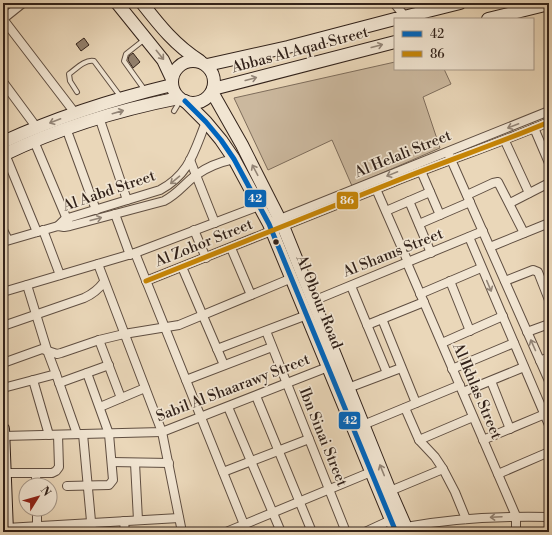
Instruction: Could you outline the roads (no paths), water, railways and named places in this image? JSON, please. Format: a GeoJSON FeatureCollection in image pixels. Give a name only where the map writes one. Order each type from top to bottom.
{"type":"FeatureCollection","features":[{"type":"Feature","properties":{"kind":"street"},"geometry":{"type":"LineString","coordinates":[[23,3],[3,19],[6,30],[75,113]]}},
{"type":"Feature","properties":{"kind":"street"},"geometry":{"type":"LineString","coordinates":[[117,3],[163,60],[172,82],[174,92],[182,99]]}},
{"type":"Feature","properties":{"kind":"street"},"geometry":{"type":"LineString","coordinates":[[60,275],[4,155],[66,128],[99,117],[124,110],[182,99],[197,103],[208,97],[213,90],[215,83],[214,76],[203,63],[185,52],[173,41],[142,3]]}},
{"type":"Feature","properties":{"kind":"street"},"geometry":{"type":"LineString","coordinates":[[394,3],[401,18]]}},
{"type":"Feature","properties":{"kind":"street","name":"Abbas Al Aqad Street"},"geometry":{"type":"LineString","coordinates":[[401,18],[440,14],[460,3]]}},
{"type":"Feature","properties":{"kind":"street"},"geometry":{"type":"LineString","coordinates":[[492,18],[549,4]]}},
{"type":"Feature","properties":{"kind":"street","name":"Abbas Al Aqad Street"},"geometry":{"type":"LineString","coordinates":[[203,63],[288,47],[394,20]]}},
{"type":"Feature","properties":{"kind":"street","name":"Abbas Al Aqad Street"},"geometry":{"type":"LineString","coordinates":[[213,90],[394,42]]}},
{"type":"Feature","properties":{"kind":"street"},"geometry":{"type":"LineString","coordinates":[[172,82],[174,72],[178,66],[192,60],[203,63]]}},
{"type":"Feature","properties":{"kind":"street"},"geometry":{"type":"LineString","coordinates":[[3,82],[37,128]]}},
{"type":"Feature","properties":{"kind":"street"},"geometry":{"type":"LineString","coordinates":[[3,142],[75,113],[172,82]]}},
{"type":"Feature","properties":{"kind":"street","name":"Al Obour Road"},"geometry":{"type":"LineString","coordinates":[[213,90],[242,145],[276,225],[313,301],[390,491],[403,530]]}},
{"type":"Feature","properties":{"kind":"street","name":"Al Obour Road"},"geometry":{"type":"LineString","coordinates":[[182,99],[206,122],[221,140],[234,159],[259,206],[276,225],[292,278],[371,472],[392,520],[403,530]]}},
{"type":"Feature","properties":{"kind":"street","name":"Al Helali Street"},"geometry":{"type":"LineString","coordinates":[[276,225],[448,151],[549,112]]}},
{"type":"Feature","properties":{"kind":"street"},"geometry":{"type":"LineString","coordinates":[[99,117],[127,200]]}},
{"type":"Feature","properties":{"kind":"street","name":"Al Aabd Street"},"geometry":{"type":"LineString","coordinates":[[6,241],[58,226],[64,227],[69,222],[96,210],[160,190],[182,174],[187,167],[206,122]]}},
{"type":"Feature","properties":{"kind":"street","name":"Al Helali Street"},"geometry":{"type":"LineString","coordinates":[[276,225],[376,189],[451,159],[505,141],[549,122]]}},
{"type":"Feature","properties":{"kind":"street"},"geometry":{"type":"LineString","coordinates":[[66,128],[96,210]]}},
{"type":"Feature","properties":{"kind":"street"},"geometry":{"type":"LineString","coordinates":[[534,128],[549,163]]}},
{"type":"Feature","properties":{"kind":"street"},"geometry":{"type":"LineString","coordinates":[[34,141],[69,222]]}},
{"type":"Feature","properties":{"kind":"street"},"geometry":{"type":"LineString","coordinates":[[505,141],[529,193]]}},
{"type":"Feature","properties":{"kind":"street"},"geometry":{"type":"LineString","coordinates":[[448,151],[549,381]]}},
{"type":"Feature","properties":{"kind":"street","name":"Al Aabd Street"},"geometry":{"type":"LineString","coordinates":[[69,222],[115,214],[164,201],[177,193],[196,175],[221,162],[234,159]]}},
{"type":"Feature","properties":{"kind":"street"},"geometry":{"type":"LineString","coordinates":[[190,160],[215,222]]}},
{"type":"Feature","properties":{"kind":"street"},"geometry":{"type":"LineString","coordinates":[[421,171],[440,215]]}},
{"type":"Feature","properties":{"kind":"street"},"geometry":{"type":"LineString","coordinates":[[419,224],[440,215],[496,182],[500,184],[524,233]]}},
{"type":"Feature","properties":{"kind":"street"},"geometry":{"type":"LineString","coordinates":[[510,203],[549,183]]}},
{"type":"Feature","properties":{"kind":"street","name":"Al Ikhlas Street"},"geometry":{"type":"LineString","coordinates":[[376,189],[516,516],[516,532]]}},
{"type":"Feature","properties":{"kind":"street"},"geometry":{"type":"LineString","coordinates":[[386,211],[430,192]]}},
{"type":"Feature","properties":{"kind":"street"},"geometry":{"type":"LineString","coordinates":[[409,201],[431,253]]}},
{"type":"Feature","properties":{"kind":"street"},"geometry":{"type":"LineString","coordinates":[[3,292],[132,254],[259,206]]}},
{"type":"Feature","properties":{"kind":"street"},"geometry":{"type":"LineString","coordinates":[[115,214],[132,254],[146,281],[246,528]]}},
{"type":"Feature","properties":{"kind":"street"},"geometry":{"type":"LineString","coordinates":[[490,247],[549,223]]}},
{"type":"Feature","properties":{"kind":"street","name":"Al Zohor Street"},"geometry":{"type":"LineString","coordinates":[[146,281],[231,248],[276,225]]}},
{"type":"Feature","properties":{"kind":"street"},"geometry":{"type":"LineString","coordinates":[[3,230],[6,241]]}},
{"type":"Feature","properties":{"kind":"street"},"geometry":{"type":"LineString","coordinates":[[194,230],[206,258]]}},
{"type":"Feature","properties":{"kind":"street","name":"Al Shams Street"},"geometry":{"type":"LineString","coordinates":[[313,301],[483,231]]}},
{"type":"Feature","properties":{"kind":"street"},"geometry":{"type":"LineString","coordinates":[[469,237],[549,425]]}},
{"type":"Feature","properties":{"kind":"street"},"geometry":{"type":"LineString","coordinates":[[231,248],[251,295]]}},
{"type":"Feature","properties":{"kind":"street"},"geometry":{"type":"LineString","coordinates":[[98,264],[162,432],[182,532]]}},
{"type":"Feature","properties":{"kind":"street"},"geometry":{"type":"LineString","coordinates":[[182,267],[224,365]]}},
{"type":"Feature","properties":{"kind":"street"},"geometry":{"type":"LineString","coordinates":[[368,325],[422,298],[450,281],[482,268]]}},
{"type":"Feature","properties":{"kind":"street"},"geometry":{"type":"LineString","coordinates":[[505,281],[536,270],[549,300]]}},
{"type":"Feature","properties":{"kind":"street"},"geometry":{"type":"LineString","coordinates":[[3,363],[36,351],[47,350],[56,354],[99,340],[124,334],[179,325],[292,278]]}},
{"type":"Feature","properties":{"kind":"street"},"geometry":{"type":"LineString","coordinates":[[450,281],[470,331]]}},
{"type":"Feature","properties":{"kind":"street"},"geometry":{"type":"LineString","coordinates":[[3,326],[84,298],[96,292],[104,282]]}},
{"type":"Feature","properties":{"kind":"street"},"geometry":{"type":"LineString","coordinates":[[27,285],[47,350],[80,434],[88,485],[92,532]]}},
{"type":"Feature","properties":{"kind":"street"},"geometry":{"type":"LineString","coordinates":[[351,286],[387,373]]}},
{"type":"Feature","properties":{"kind":"street"},"geometry":{"type":"LineString","coordinates":[[217,349],[307,315]]}},
{"type":"Feature","properties":{"kind":"street"},"geometry":{"type":"LineString","coordinates":[[442,343],[503,316]]}},
{"type":"Feature","properties":{"kind":"street"},"geometry":{"type":"LineString","coordinates":[[382,319],[416,403]]}},
{"type":"Feature","properties":{"kind":"street"},"geometry":{"type":"LineString","coordinates":[[528,332],[549,324]]}},
{"type":"Feature","properties":{"kind":"street","name":"Ibn Sinai Street"},"geometry":{"type":"LineString","coordinates":[[266,331],[346,532]]}},
{"type":"Feature","properties":{"kind":"street"},"geometry":{"type":"LineString","coordinates":[[99,340],[121,398]]}},
{"type":"Feature","properties":{"kind":"street"},"geometry":{"type":"LineString","coordinates":[[452,369],[514,343]]}},
{"type":"Feature","properties":{"kind":"street"},"geometry":{"type":"LineString","coordinates":[[186,380],[272,347]]}},
{"type":"Feature","properties":{"kind":"street"},"geometry":{"type":"LineString","coordinates":[[540,361],[549,357]]}},
{"type":"Feature","properties":{"kind":"street"},"geometry":{"type":"LineString","coordinates":[[60,383],[109,365]]}},
{"type":"Feature","properties":{"kind":"street","name":"Sabil Al Shaarawy Street"},"geometry":{"type":"LineString","coordinates":[[3,436],[162,432],[328,367]]}},
{"type":"Feature","properties":{"kind":"street"},"geometry":{"type":"LineString","coordinates":[[363,425],[416,403],[491,381],[524,367]]}},
{"type":"Feature","properties":{"kind":"street"},"geometry":{"type":"LineString","coordinates":[[348,388],[401,368]]}},
{"type":"Feature","properties":{"kind":"street"},"geometry":{"type":"LineString","coordinates":[[67,486],[109,484],[114,478],[109,434],[87,373]]}},
{"type":"Feature","properties":{"kind":"street"},"geometry":{"type":"LineString","coordinates":[[3,388],[56,374]]}},
{"type":"Feature","properties":{"kind":"street"},"geometry":{"type":"LineString","coordinates":[[33,380],[49,435]]}},
{"type":"Feature","properties":{"kind":"street"},"geometry":{"type":"LineString","coordinates":[[491,381],[510,429]]}},
{"type":"Feature","properties":{"kind":"street"},"geometry":{"type":"LineString","coordinates":[[100,407],[145,388]]}},
{"type":"Feature","properties":{"kind":"street"},"geometry":{"type":"LineString","coordinates":[[256,396],[312,532]]}},
{"type":"Feature","properties":{"kind":"street"},"geometry":{"type":"LineString","coordinates":[[228,406],[281,532]]}},
{"type":"Feature","properties":{"kind":"street"},"geometry":{"type":"LineString","coordinates":[[405,408],[419,440],[443,469],[455,492],[466,519]]}},
{"type":"Feature","properties":{"kind":"street"},"geometry":{"type":"LineString","coordinates":[[483,440],[545,414]]}},
{"type":"Feature","properties":{"kind":"street"},"geometry":{"type":"LineString","coordinates":[[419,440],[473,417]]}},
{"type":"Feature","properties":{"kind":"street"},"geometry":{"type":"LineString","coordinates":[[3,429],[6,530],[38,526],[59,528],[91,523],[179,518]]}},
{"type":"Feature","properties":{"kind":"street"},"geometry":{"type":"LineString","coordinates":[[5,473],[52,473],[58,470],[58,435]]}},
{"type":"Feature","properties":{"kind":"street"},"geometry":{"type":"LineString","coordinates":[[223,472],[309,439]]}},
{"type":"Feature","properties":{"kind":"street"},"geometry":{"type":"LineString","coordinates":[[498,474],[549,452]]}},
{"type":"Feature","properties":{"kind":"street"},"geometry":{"type":"LineString","coordinates":[[112,462],[169,463]]}},
{"type":"Feature","properties":{"kind":"street"},"geometry":{"type":"LineString","coordinates":[[135,463],[138,520]]}},
{"type":"Feature","properties":{"kind":"street"},"geometry":{"type":"LineString","coordinates":[[390,491],[443,469]]}},
{"type":"Feature","properties":{"kind":"street"},"geometry":{"type":"LineString","coordinates":[[226,532],[246,528],[273,513],[371,472]]}},
{"type":"Feature","properties":{"kind":"street"},"geometry":{"type":"LineString","coordinates":[[403,530],[428,522],[516,516],[549,516]]}},
{"type":"Feature","properties":{"kind":"street"},"geometry":{"type":"LineString","coordinates":[[37,517],[38,526]]}},
{"type":"Feature","properties":{"kind":"street"},"geometry":{"type":"LineString","coordinates":[[365,532],[392,520]]}},
{"type":"Feature","properties":{"kind":"street"},"geometry":{"type":"LineString","coordinates":[[124,521],[125,532]]}},
{"type":"Feature","properties":{"kind":"lane"},"geometry":{"type":"LineString","coordinates":[[146,39],[126,54],[124,61],[146,91]]}},
{"type":"Feature","properties":{"kind":"lane"},"geometry":{"type":"LineString","coordinates":[[77,92],[70,81],[69,74],[86,62],[92,60],[121,98]]}},
{"type":"Feature","properties":{"kind":"lane"},"geometry":{"type":"LineString","coordinates":[[174,111],[182,99]]}}]}
